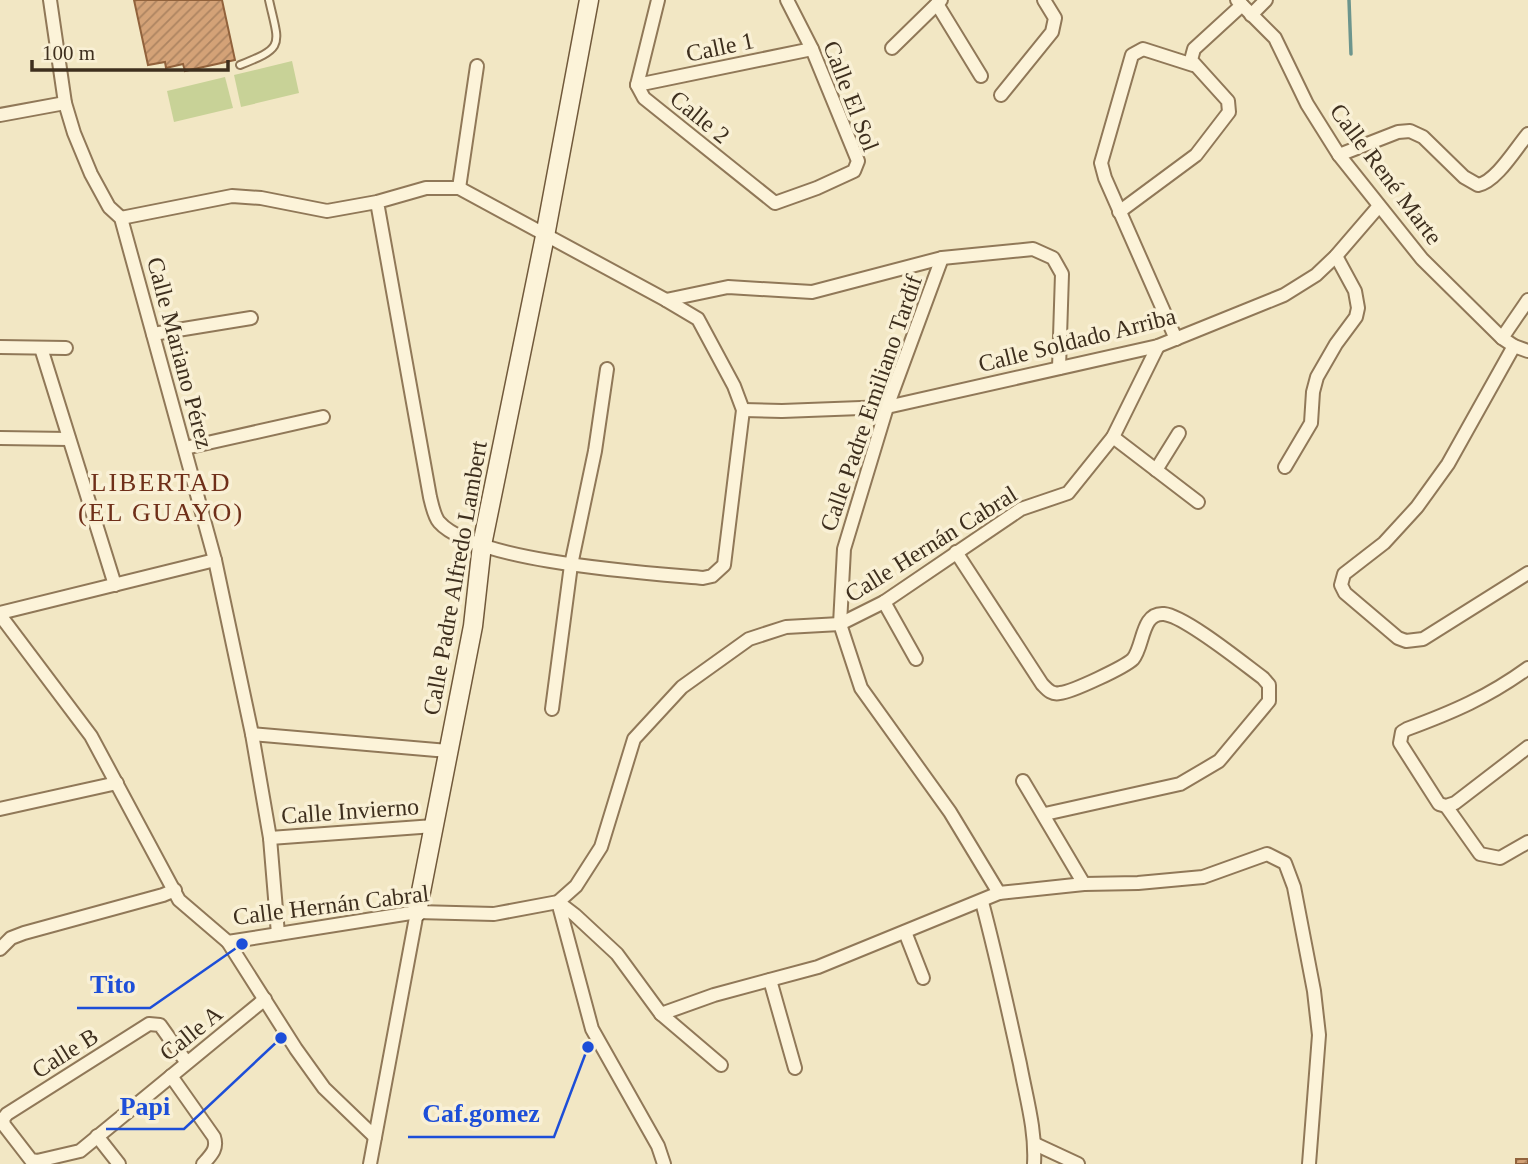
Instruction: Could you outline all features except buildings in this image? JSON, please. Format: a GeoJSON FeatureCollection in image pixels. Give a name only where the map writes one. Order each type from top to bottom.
{"type":"FeatureCollection","features":[{"type":"Feature","properties":{"kind":"street","name":"Calle Mariano Pérez"},"geometry":{"type":"LineString","coordinates":[[50,0],[65,103],[91,174],[109,207],[121,218],[215,560],[252,734],[270,838],[278,934]]}},
{"type":"Feature","properties":{"kind":"street","name":"Calle Padre Alfredo Lambert"},"geometry":{"type":"LineString","coordinates":[[370,1164],[473,626],[482,545],[545,236],[589,0]]}},
{"type":"Feature","properties":{"kind":"street","name":"Calle 2"},"geometry":{"type":"LineString","coordinates":[[658,0],[637,85],[644,98],[770,200],[780,203],[817,188]]}},
{"type":"Feature","properties":{"kind":"street","name":"Calle El Sol"},"geometry":{"type":"LineString","coordinates":[[787,0],[812,49],[858,161],[854,170],[817,188]]}},
{"type":"Feature","properties":{"kind":"street"},"geometry":{"type":"LineString","coordinates":[[1001,94],[1052,32],[1055,18],[1044,0]]}},
{"type":"Feature","properties":{"kind":"street"},"geometry":{"type":"LineString","coordinates":[[1119,212],[1196,155],[1229,112],[1228,101],[1191,60],[1194,49],[1243,7],[1266,0]]}},
{"type":"Feature","properties":{"kind":"street"},"geometry":{"type":"LineString","coordinates":[[892,48],[939,2],[981,76]]}},
{"type":"Feature","properties":{"kind":"street","name":"Calle René Marte"},"geometry":{"type":"LineString","coordinates":[[1243,7],[1275,38],[1307,104],[1339,155],[1422,260],[1502,338],[1528,351]]}},
{"type":"Feature","properties":{"kind":"street","name":"Calle 1"},"geometry":{"type":"LineString","coordinates":[[637,85],[812,49]]}},
{"type":"Feature","properties":{"kind":"street"},"geometry":{"type":"LineString","coordinates":[[1176,339],[1119,212],[1101,163],[1132,55],[1143,49],[1194,65]]}},
{"type":"Feature","properties":{"kind":"street"},"geometry":{"type":"LineString","coordinates":[[459,188],[477,66]]}},
{"type":"Feature","properties":{"kind":"street"},"geometry":{"type":"LineString","coordinates":[[0,115],[65,103]]}},
{"type":"Feature","properties":{"kind":"street"},"geometry":{"type":"LineString","coordinates":[[1339,155],[1398,132],[1410,131],[1423,137],[1464,177],[1478,185],[1493,178],[1528,134]]}},
{"type":"Feature","properties":{"kind":"street"},"geometry":{"type":"LineString","coordinates":[[121,218],[232,196],[261,198],[327,211],[377,202],[426,188],[459,188],[666,300],[698,319],[734,386],[743,411],[724,565],[718,572],[703,578],[571,565],[482,545],[453,534],[437,520],[430,497],[377,202]]}},
{"type":"Feature","properties":{"kind":"street","name":"Calle Soldado Arriba"},"geometry":{"type":"LineString","coordinates":[[743,411],[887,407],[1158,346],[1284,295],[1316,275],[1379,206]]}},
{"type":"Feature","properties":{"kind":"street"},"geometry":{"type":"LineString","coordinates":[[666,300],[728,287],[812,292],[942,258],[1033,249],[1053,257],[1062,274],[1059,368]]}},
{"type":"Feature","properties":{"kind":"street"},"geometry":{"type":"LineString","coordinates":[[1285,467],[1311,423],[1317,377],[1356,317],[1358,307],[1355,291],[1336,256]]}},
{"type":"Feature","properties":{"kind":"street","name":"Calle Padre Emiliano Tardif"},"geometry":{"type":"LineString","coordinates":[[942,258],[887,407],[844,549],[840,624],[861,688],[950,812],[999,893]]}},
{"type":"Feature","properties":{"kind":"street"},"geometry":{"type":"LineString","coordinates":[[1502,338],[1528,300]]}},
{"type":"Feature","properties":{"kind":"street"},"geometry":{"type":"LineString","coordinates":[[153,334],[251,318]]}},
{"type":"Feature","properties":{"kind":"street","name":"Calle Hernán Cabral"},"geometry":{"type":"LineString","coordinates":[[0,614],[91,736],[179,900],[228,942],[417,912],[494,914],[558,902],[576,886],[601,847],[634,739],[682,687],[749,639],[786,627],[840,624],[884,602],[1021,509],[1068,493],[1114,437],[1158,346]]}},
{"type":"Feature","properties":{"kind":"street"},"geometry":{"type":"LineString","coordinates":[[1514,346],[1448,464],[1417,507],[1384,543],[1344,574],[1341,585],[1345,593],[1398,638],[1414,641],[1423,639],[1528,573]]}},
{"type":"Feature","properties":{"kind":"street"},"geometry":{"type":"LineString","coordinates":[[0,347],[66,348]]}},
{"type":"Feature","properties":{"kind":"street"},"geometry":{"type":"LineString","coordinates":[[41,348],[115,585]]}},
{"type":"Feature","properties":{"kind":"street"},"geometry":{"type":"LineString","coordinates":[[552,709],[571,565],[595,451],[607,369]]}},
{"type":"Feature","properties":{"kind":"street"},"geometry":{"type":"LineString","coordinates":[[185,448],[323,417]]}},
{"type":"Feature","properties":{"kind":"street"},"geometry":{"type":"LineString","coordinates":[[1156,470],[1180,433]]}},
{"type":"Feature","properties":{"kind":"street"},"geometry":{"type":"LineString","coordinates":[[1114,437],[1198,502]]}},
{"type":"Feature","properties":{"kind":"street"},"geometry":{"type":"LineString","coordinates":[[0,438],[69,439]]}},
{"type":"Feature","properties":{"kind":"street"},"geometry":{"type":"LineString","coordinates":[[956,552],[1042,684],[1050,692],[1059,694],[1131,661],[1139,649],[1143,631],[1151,618],[1163,614],[1179,619],[1269,685],[1269,701],[1219,761],[1204,771],[1180,784],[1045,814]]}},
{"type":"Feature","properties":{"kind":"street"},"geometry":{"type":"LineString","coordinates":[[0,614],[215,560]]}},
{"type":"Feature","properties":{"kind":"street"},"geometry":{"type":"LineString","coordinates":[[884,602],[916,659]]}},
{"type":"Feature","properties":{"kind":"street"},"geometry":{"type":"LineString","coordinates":[[1528,668],[1464,708],[1402,732],[1400,737],[1402,748],[1439,804],[1446,806],[1455,803],[1528,747]]}},
{"type":"Feature","properties":{"kind":"street"},"geometry":{"type":"LineString","coordinates":[[252,734],[448,751]]}},
{"type":"Feature","properties":{"kind":"street"},"geometry":{"type":"LineString","coordinates":[[1023,781],[1045,814],[1084,884]]}},
{"type":"Feature","properties":{"kind":"street"},"geometry":{"type":"LineString","coordinates":[[0,809],[117,783]]}},
{"type":"Feature","properties":{"kind":"street"},"geometry":{"type":"LineString","coordinates":[[1446,806],[1480,854],[1500,858],[1528,842]]}},
{"type":"Feature","properties":{"kind":"street","name":"Calle Invierno"},"geometry":{"type":"LineString","coordinates":[[270,838],[434,826]]}},
{"type":"Feature","properties":{"kind":"street"},"geometry":{"type":"LineString","coordinates":[[661,1014],[714,995],[818,967],[999,893],[1084,884],[1138,883],[1203,877],[1267,854],[1285,863],[1296,900],[1314,991],[1319,1035],[1309,1164]]}},
{"type":"Feature","properties":{"kind":"street"},"geometry":{"type":"LineString","coordinates":[[0,949],[11,938],[24,933],[175,890]]}},
{"type":"Feature","properties":{"kind":"street"},"geometry":{"type":"LineString","coordinates":[[558,902],[617,954],[661,1014],[721,1065]]}},
{"type":"Feature","properties":{"kind":"street"},"geometry":{"type":"LineString","coordinates":[[558,902],[592,1029],[658,1146],[664,1164]]}},
{"type":"Feature","properties":{"kind":"street"},"geometry":{"type":"LineString","coordinates":[[982,902],[1000,968],[1035,1144],[1034,1164]]}},
{"type":"Feature","properties":{"kind":"street"},"geometry":{"type":"LineString","coordinates":[[905,932],[923,978]]}},
{"type":"Feature","properties":{"kind":"street"},"geometry":{"type":"LineString","coordinates":[[228,942],[324,1088],[376,1137]]}},
{"type":"Feature","properties":{"kind":"street"},"geometry":{"type":"LineString","coordinates":[[770,980],[795,1068]]}},
{"type":"Feature","properties":{"kind":"street","name":"Calle A"},"geometry":{"type":"LineString","coordinates":[[37,1161],[80,1151],[265,999]]}},
{"type":"Feature","properties":{"kind":"street","name":"Calle B"},"geometry":{"type":"LineString","coordinates":[[37,1161],[31,1160],[4,1125],[3,1119],[7,1114],[149,1024],[160,1025],[187,1063]]}},
{"type":"Feature","properties":{"kind":"street"},"geometry":{"type":"LineString","coordinates":[[171,1076],[214,1137],[216,1144],[213,1153],[203,1164]]}},
{"type":"Feature","properties":{"kind":"street"},"geometry":{"type":"LineString","coordinates":[[97,1136],[119,1164]]}},
{"type":"Feature","properties":{"kind":"street"},"geometry":{"type":"LineString","coordinates":[[1035,1144],[1078,1164]]}},
{"type":"Feature","properties":{"kind":"lane"},"geometry":{"type":"LineString","coordinates":[[240,65],[268,54],[275,46],[277,35],[269,0]]}},
{"type":"Feature","properties":{"kind":"green space"},"geometry":{"type":"Polygon","coordinates":[[[292,61],[299,93],[241,107],[234,75],[292,61]]]}},
{"type":"Feature","properties":{"kind":"green space"},"geometry":{"type":"Polygon","coordinates":[[[225,77],[233,108],[174,122],[167,91],[225,77]]]}},
{"type":"Feature","properties":{"kind":"waterway"},"geometry":{"type":"LineString","coordinates":[[1349,0],[1351,54]]}},
{"type":"Feature","properties":{"kind":"place","name":"Tito"},"geometry":{"type":"Point","coordinates":[242,944]}},
{"type":"Feature","properties":{"kind":"place","name":"Papi"},"geometry":{"type":"Point","coordinates":[281,1038]}},
{"type":"Feature","properties":{"kind":"place","name":"Caf.gomez"},"geometry":{"type":"Point","coordinates":[588,1047]}},
{"type":"Feature","properties":{"kind":"district","name":"LIBERTAD (EL GUAYO)"},"geometry":{"type":"Point","coordinates":[161,497]}}]}
